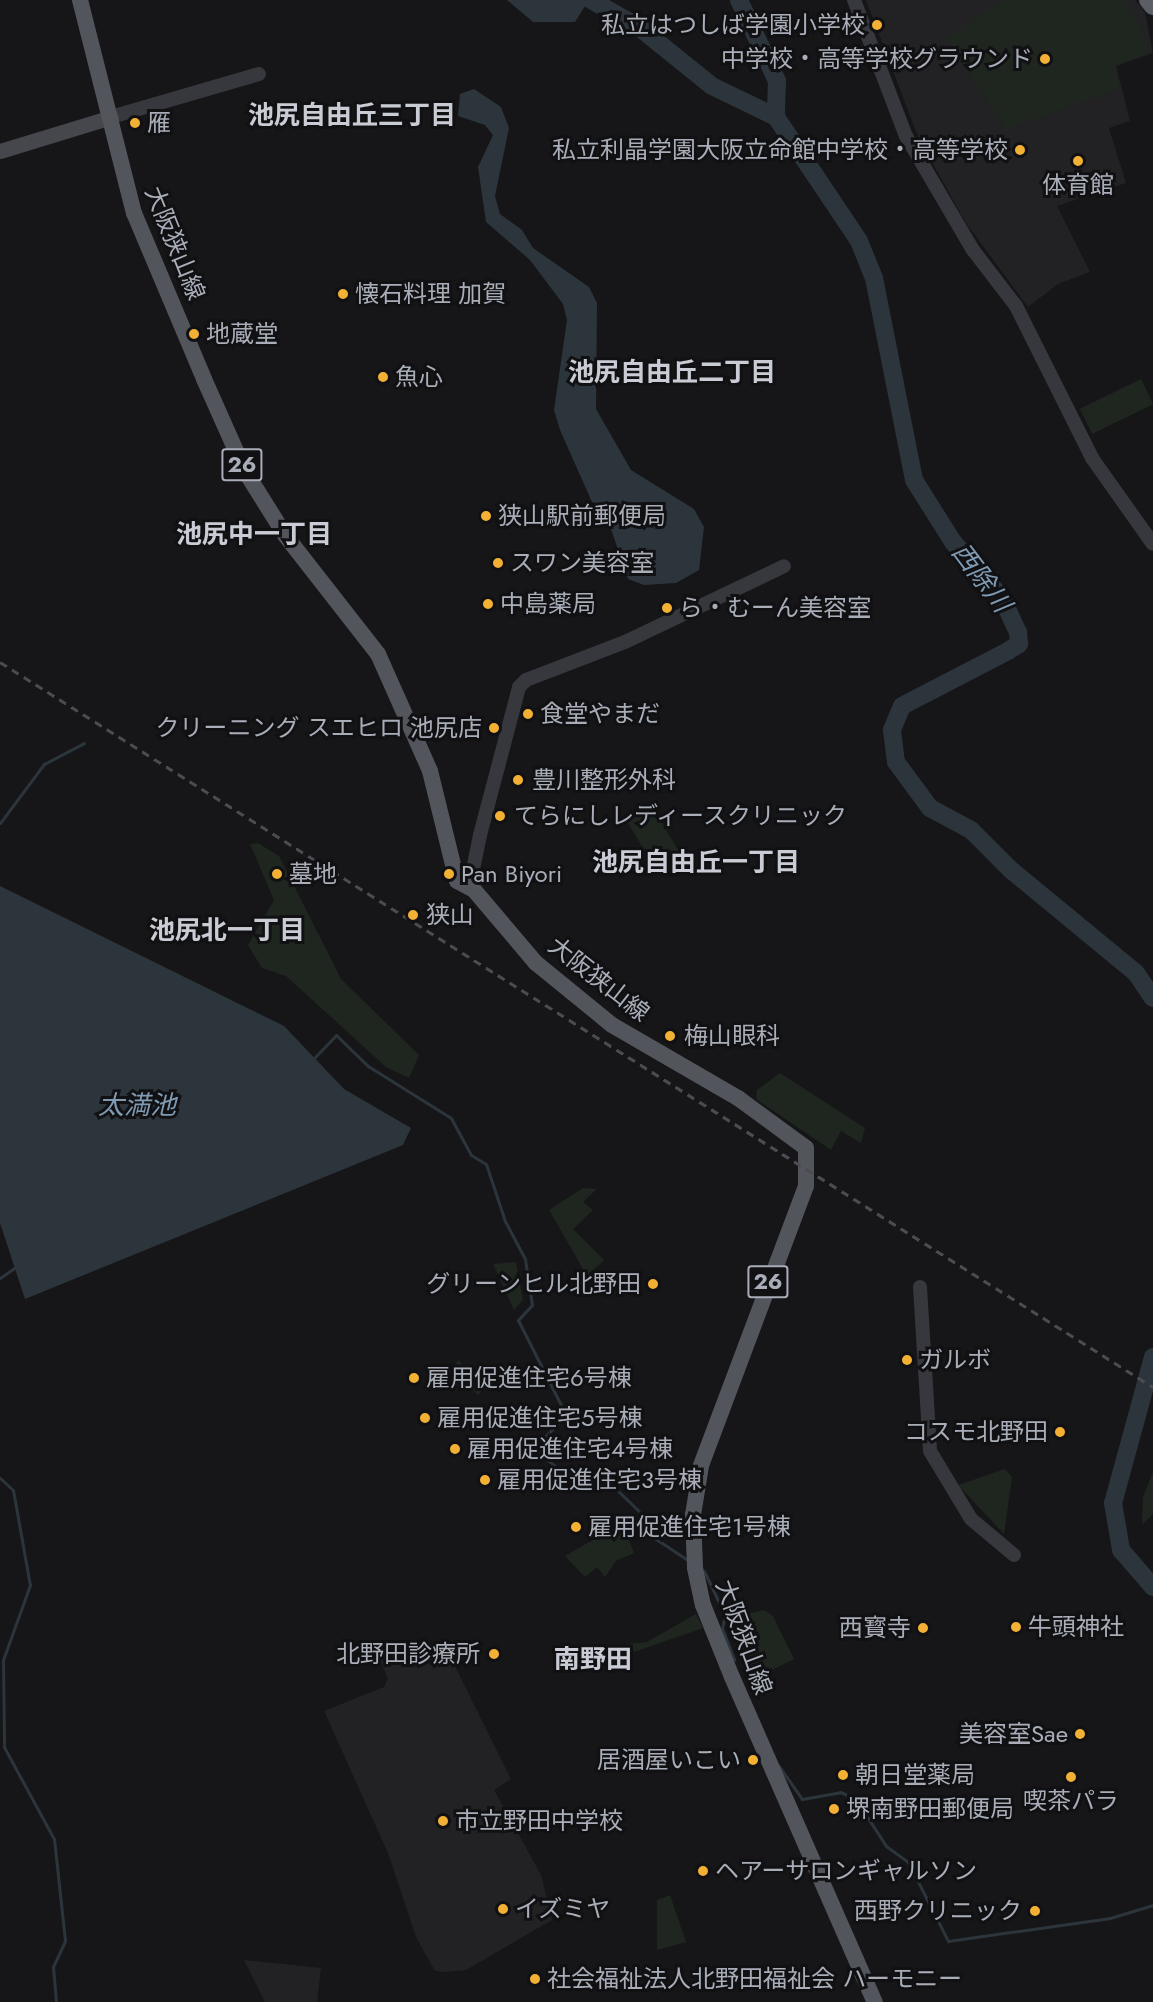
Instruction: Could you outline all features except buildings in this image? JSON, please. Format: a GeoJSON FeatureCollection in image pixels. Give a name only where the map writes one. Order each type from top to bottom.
{"type":"FeatureCollection","features":[{"type":"Feature","properties":{"kind":"highway"},"geometry":{"type":"LineString","coordinates":[[1148,0],[1153,6]]}},
{"type":"Feature","properties":{"kind":"main road","name":"大阪狭山線"},"geometry":{"type":"LineString","coordinates":[[80,0],[134,213],[245,471],[322,588],[378,654],[430,771],[458,881],[474,890],[536,963],[612,1025],[738,1098],[806,1148],[806,1186],[701,1466],[693,1515],[695,1568],[703,1605],[732,1677],[875,2002]]}},
{"type":"Feature","properties":{"kind":"main road"},"geometry":{"type":"LineString","coordinates":[[0,152],[111,117]]}},
{"type":"Feature","properties":{"kind":"street"},"geometry":{"type":"LineString","coordinates":[[854,0],[906,136],[973,250],[1016,306],[1092,458],[1153,544]]}},
{"type":"Feature","properties":{"kind":"street"},"geometry":{"type":"LineString","coordinates":[[111,117],[259,74]]}},
{"type":"Feature","properties":{"kind":"street"},"geometry":{"type":"LineString","coordinates":[[474,890],[471,879],[480,835],[519,687],[526,680],[625,642],[784,566]]}},
{"type":"Feature","properties":{"kind":"street"},"geometry":{"type":"LineString","coordinates":[[920,1287],[930,1451],[971,1519],[1014,1555]]}},
{"type":"Feature","properties":{"kind":"shaded area","name":"私立利晶学園大阪立命館中学校・高等学校"},"geometry":{"type":"Polygon","coordinates":[[[866,0],[1135,0],[1145,12],[1153,53],[1116,66],[1130,121],[1109,128],[1126,183],[1057,206],[1090,272],[1058,284],[1028,307],[966,223],[919,139],[866,0]]]}},
{"type":"Feature","properties":{"kind":"shaded area","name":"中学校・高等学校グラウンド"},"geometry":{"type":"Polygon","coordinates":[[[1002,0],[1122,0],[1137,18],[1149,53],[1114,65],[1120,88],[1007,129],[946,39],[1002,0]]]}},
{"type":"Feature","properties":{"kind":"shaded area"},"geometry":{"type":"Polygon","coordinates":[[[1141,379],[1153,404],[1092,434],[1080,409],[1141,379]]]}},
{"type":"Feature","properties":{"kind":"shaded area"},"geometry":{"type":"Polygon","coordinates":[[[651,805],[680,854],[655,869],[626,820],[651,805]]]}},
{"type":"Feature","properties":{"kind":"shaded area"},"geometry":{"type":"Polygon","coordinates":[[[258,843],[279,856],[341,979],[419,1055],[409,1078],[386,1067],[286,976],[262,968],[248,945],[274,900],[250,844],[258,843]]]}},
{"type":"Feature","properties":{"kind":"shaded area"},"geometry":{"type":"Polygon","coordinates":[[[780,1073],[865,1128],[861,1143],[841,1131],[831,1150],[756,1099],[757,1090],[780,1073]]]}},
{"type":"Feature","properties":{"kind":"shaded area"},"geometry":{"type":"Polygon","coordinates":[[[583,1188],[597,1189],[583,1202],[593,1210],[573,1229],[604,1260],[587,1276],[549,1210],[583,1188]]]}},
{"type":"Feature","properties":{"kind":"shaded area"},"geometry":{"type":"Polygon","coordinates":[[[516,1262],[523,1300],[514,1310],[493,1264],[516,1262]]]}},
{"type":"Feature","properties":{"kind":"shaded area"},"geometry":{"type":"Polygon","coordinates":[[[458,1360],[486,1387],[478,1395],[463,1380],[457,1386],[452,1379],[450,1373],[458,1360]]]}},
{"type":"Feature","properties":{"kind":"shaded area"},"geometry":{"type":"Polygon","coordinates":[[[1005,1469],[1012,1477],[1004,1534],[958,1485],[1005,1469]]]}},
{"type":"Feature","properties":{"kind":"shaded area"},"geometry":{"type":"Polygon","coordinates":[[[1153,1472],[1153,1514],[1142,1525],[1143,1497],[1153,1472]]]}},
{"type":"Feature","properties":{"kind":"shaded area"},"geometry":{"type":"Polygon","coordinates":[[[622,1523],[634,1553],[616,1561],[605,1577],[597,1567],[585,1577],[565,1556],[622,1523]]]}},
{"type":"Feature","properties":{"kind":"shaded area"},"geometry":{"type":"Polygon","coordinates":[[[764,1610],[773,1616],[794,1659],[754,1679],[732,1617],[764,1610]]]}},
{"type":"Feature","properties":{"kind":"shaded area"},"geometry":{"type":"Polygon","coordinates":[[[696,1614],[703,1628],[634,1652],[630,1644],[647,1642],[696,1614]]]}},
{"type":"Feature","properties":{"kind":"shaded area","name":"市立野田中学校"},"geometry":{"type":"Polygon","coordinates":[[[447,1650],[511,1779],[494,1790],[541,1875],[552,1920],[466,1970],[446,1972],[435,1971],[416,1937],[388,1853],[324,1711],[384,1687],[388,1678],[378,1657],[395,1663],[447,1650]]]}},
{"type":"Feature","properties":{"kind":"shaded area"},"geometry":{"type":"Polygon","coordinates":[[[670,1895],[686,1942],[657,1950],[657,1900],[670,1895]]]}},
{"type":"Feature","properties":{"kind":"shaded area"},"geometry":{"type":"Polygon","coordinates":[[[244,1960],[321,1968],[317,2002],[265,2002],[244,1960]]]}},
{"type":"Feature","properties":{"kind":"water"},"geometry":{"type":"Polygon","coordinates":[[[507,0],[589,0],[575,22],[533,22],[507,0]]]}},
{"type":"Feature","properties":{"kind":"water"},"geometry":{"type":"Polygon","coordinates":[[[474,89],[501,107],[509,128],[495,196],[500,214],[522,230],[533,248],[589,287],[597,303],[596,409],[631,470],[694,509],[704,527],[699,570],[676,583],[644,585],[628,579],[610,526],[596,511],[560,430],[554,410],[567,320],[563,304],[530,260],[486,222],[478,167],[493,135],[485,125],[458,116],[460,94],[474,89]]]}},
{"type":"Feature","properties":{"kind":"water","name":"太満池"},"geometry":{"type":"Polygon","coordinates":[[[0,886],[284,1026],[344,1089],[411,1128],[403,1145],[25,1299],[0,1223],[0,886]]]}},
{"type":"Feature","properties":{"kind":"waterway","name":"西除川"},"geometry":{"type":"LineString","coordinates":[[591,0],[640,28],[712,86],[776,117],[859,241],[874,278],[914,480],[953,542],[1002,598],[1018,632],[1019,644],[902,706],[892,730],[896,762],[930,808],[971,830],[1011,870],[1136,973],[1153,998]]}},
{"type":"Feature","properties":{"kind":"waterway","name":"西除川"},"geometry":{"type":"LineString","coordinates":[[739,0],[777,81],[776,117]]}},
{"type":"Feature","properties":{"kind":"waterway"},"geometry":{"type":"LineString","coordinates":[[0,823],[44,764],[84,743]]}},
{"type":"Feature","properties":{"kind":"waterway"},"geometry":{"type":"LineString","coordinates":[[314,1058],[336,1035],[368,1066],[451,1118],[471,1155],[486,1164],[505,1221],[525,1259],[532,1305],[518,1320],[566,1415],[546,1436],[539,1453],[564,1473],[615,1488],[641,1513],[647,1533],[686,1559]]}},
{"type":"Feature","properties":{"kind":"waterway"},"geometry":{"type":"LineString","coordinates":[[0,1278],[16,1267]]}},
{"type":"Feature","properties":{"kind":"waterway","name":"西除川"},"geometry":{"type":"LineString","coordinates":[[1153,1357],[1113,1503],[1121,1550],[1153,1587]]}},
{"type":"Feature","properties":{"kind":"waterway"},"geometry":{"type":"LineString","coordinates":[[0,1478],[13,1490],[30,1585],[3,1660],[4,1747],[54,1839],[65,1941],[53,1967],[56,2002]]}},
{"type":"Feature","properties":{"kind":"waterway"},"geometry":{"type":"LineString","coordinates":[[704,1571],[725,1615],[722,1628],[734,1660]]}},
{"type":"Feature","properties":{"kind":"waterway"},"geometry":{"type":"LineString","coordinates":[[779,1766],[802,1799],[840,1792],[855,1798],[886,1846],[908,1862],[948,1941],[1110,1918],[1153,1905]]}},
{"type":"Feature","properties":{"kind":"railway"},"geometry":{"type":"LineString","coordinates":[[0,662],[1153,1387]]}},
{"type":"Feature","properties":{"kind":"place","name":"私立はつしば学園小学校"},"geometry":{"type":"Point","coordinates":[877,25]}},
{"type":"Feature","properties":{"kind":"place","name":"中学校・高等学校グラウンド"},"geometry":{"type":"Point","coordinates":[1045,59]}},
{"type":"Feature","properties":{"kind":"place","name":"雁"},"geometry":{"type":"Point","coordinates":[135,123]}},
{"type":"Feature","properties":{"kind":"place","name":"私立利晶学園大阪立命館中学校・高等学校"},"geometry":{"type":"Point","coordinates":[1020,150]}},
{"type":"Feature","properties":{"kind":"place","name":"体育館"},"geometry":{"type":"Point","coordinates":[1078,161]}},
{"type":"Feature","properties":{"kind":"place","name":"懐石料理 加賀"},"geometry":{"type":"Point","coordinates":[343,294]}},
{"type":"Feature","properties":{"kind":"place","name":"地蔵堂"},"geometry":{"type":"Point","coordinates":[194,334]}},
{"type":"Feature","properties":{"kind":"place","name":"魚心"},"geometry":{"type":"Point","coordinates":[383,377]}},
{"type":"Feature","properties":{"kind":"place","name":"狭山駅前郵便局"},"geometry":{"type":"Point","coordinates":[486,516]}},
{"type":"Feature","properties":{"kind":"place","name":"スワン美容室"},"geometry":{"type":"Point","coordinates":[498,563]}},
{"type":"Feature","properties":{"kind":"place","name":"中島薬局"},"geometry":{"type":"Point","coordinates":[488,604]}},
{"type":"Feature","properties":{"kind":"place","name":"ら・むーん美容室"},"geometry":{"type":"Point","coordinates":[667,608]}},
{"type":"Feature","properties":{"kind":"place","name":"食堂やまだ"},"geometry":{"type":"Point","coordinates":[528,714]}},
{"type":"Feature","properties":{"kind":"place","name":"クリーニング スエヒロ 池尻店"},"geometry":{"type":"Point","coordinates":[494,728]}},
{"type":"Feature","properties":{"kind":"place","name":"豊川整形外科"},"geometry":{"type":"Point","coordinates":[518,780]}},
{"type":"Feature","properties":{"kind":"place","name":"てらにしレディースクリニック"},"geometry":{"type":"Point","coordinates":[500,816]}},
{"type":"Feature","properties":{"kind":"place","name":"墓地"},"geometry":{"type":"Point","coordinates":[277,874]}},
{"type":"Feature","properties":{"kind":"place","name":"Pan Biyori"},"geometry":{"type":"Point","coordinates":[449,874]}},
{"type":"Feature","properties":{"kind":"place","name":"狭山"},"geometry":{"type":"Point","coordinates":[413,915]}},
{"type":"Feature","properties":{"kind":"place","name":"梅山眼科"},"geometry":{"type":"Point","coordinates":[670,1036]}},
{"type":"Feature","properties":{"kind":"place","name":"グリーンヒル北野田"},"geometry":{"type":"Point","coordinates":[653,1284]}},
{"type":"Feature","properties":{"kind":"place","name":"ガルボ"},"geometry":{"type":"Point","coordinates":[907,1360]}},
{"type":"Feature","properties":{"kind":"place","name":"雇用促進住宅6号棟"},"geometry":{"type":"Point","coordinates":[414,1378]}},
{"type":"Feature","properties":{"kind":"place","name":"雇用促進住宅5号棟"},"geometry":{"type":"Point","coordinates":[425,1418]}},
{"type":"Feature","properties":{"kind":"place","name":"コスモ北野田"},"geometry":{"type":"Point","coordinates":[1060,1432]}},
{"type":"Feature","properties":{"kind":"place","name":"雇用促進住宅4号棟"},"geometry":{"type":"Point","coordinates":[455,1449]}},
{"type":"Feature","properties":{"kind":"place","name":"雇用促進住宅3号棟"},"geometry":{"type":"Point","coordinates":[485,1480]}},
{"type":"Feature","properties":{"kind":"place","name":"雇用促進住宅1号棟"},"geometry":{"type":"Point","coordinates":[576,1527]}},
{"type":"Feature","properties":{"kind":"place","name":"牛頭神社"},"geometry":{"type":"Point","coordinates":[1016,1627]}},
{"type":"Feature","properties":{"kind":"place","name":"西寳寺"},"geometry":{"type":"Point","coordinates":[923,1628]}},
{"type":"Feature","properties":{"kind":"place","name":"北野田診療所"},"geometry":{"type":"Point","coordinates":[494,1654]}},
{"type":"Feature","properties":{"kind":"place","name":"美容室Sae"},"geometry":{"type":"Point","coordinates":[1080,1734]}},
{"type":"Feature","properties":{"kind":"place","name":"居酒屋いこい"},"geometry":{"type":"Point","coordinates":[753,1760]}},
{"type":"Feature","properties":{"kind":"place","name":"朝日堂薬局"},"geometry":{"type":"Point","coordinates":[843,1775]}},
{"type":"Feature","properties":{"kind":"place","name":"喫茶パラ"},"geometry":{"type":"Point","coordinates":[1071,1777]}},
{"type":"Feature","properties":{"kind":"place","name":"堺南野田郵便局"},"geometry":{"type":"Point","coordinates":[834,1809]}},
{"type":"Feature","properties":{"kind":"place","name":"市立野田中学校"},"geometry":{"type":"Point","coordinates":[443,1821]}},
{"type":"Feature","properties":{"kind":"place","name":"ヘアーサロンギャルソン"},"geometry":{"type":"Point","coordinates":[703,1871]}},
{"type":"Feature","properties":{"kind":"place","name":"イズミヤ"},"geometry":{"type":"Point","coordinates":[503,1909]}},
{"type":"Feature","properties":{"kind":"place","name":"西野クリニック"},"geometry":{"type":"Point","coordinates":[1035,1911]}},
{"type":"Feature","properties":{"kind":"place","name":"社会福祉法人北野田福祉会 ハーモニー"},"geometry":{"type":"Point","coordinates":[535,1979]}},
{"type":"Feature","properties":{"kind":"district","name":"池尻自由丘三丁目"},"geometry":{"type":"Point","coordinates":[352,116]}},
{"type":"Feature","properties":{"kind":"district","name":"池尻自由丘二丁目"},"geometry":{"type":"Point","coordinates":[672,373]}},
{"type":"Feature","properties":{"kind":"district","name":"池尻中一丁目"},"geometry":{"type":"Point","coordinates":[254,535]}},
{"type":"Feature","properties":{"kind":"district","name":"池尻自由丘一丁目"},"geometry":{"type":"Point","coordinates":[696,863]}},
{"type":"Feature","properties":{"kind":"district","name":"池尻北一丁目"},"geometry":{"type":"Point","coordinates":[227,931]}},
{"type":"Feature","properties":{"kind":"district","name":"南野田"},"geometry":{"type":"Point","coordinates":[593,1660]}}]}
